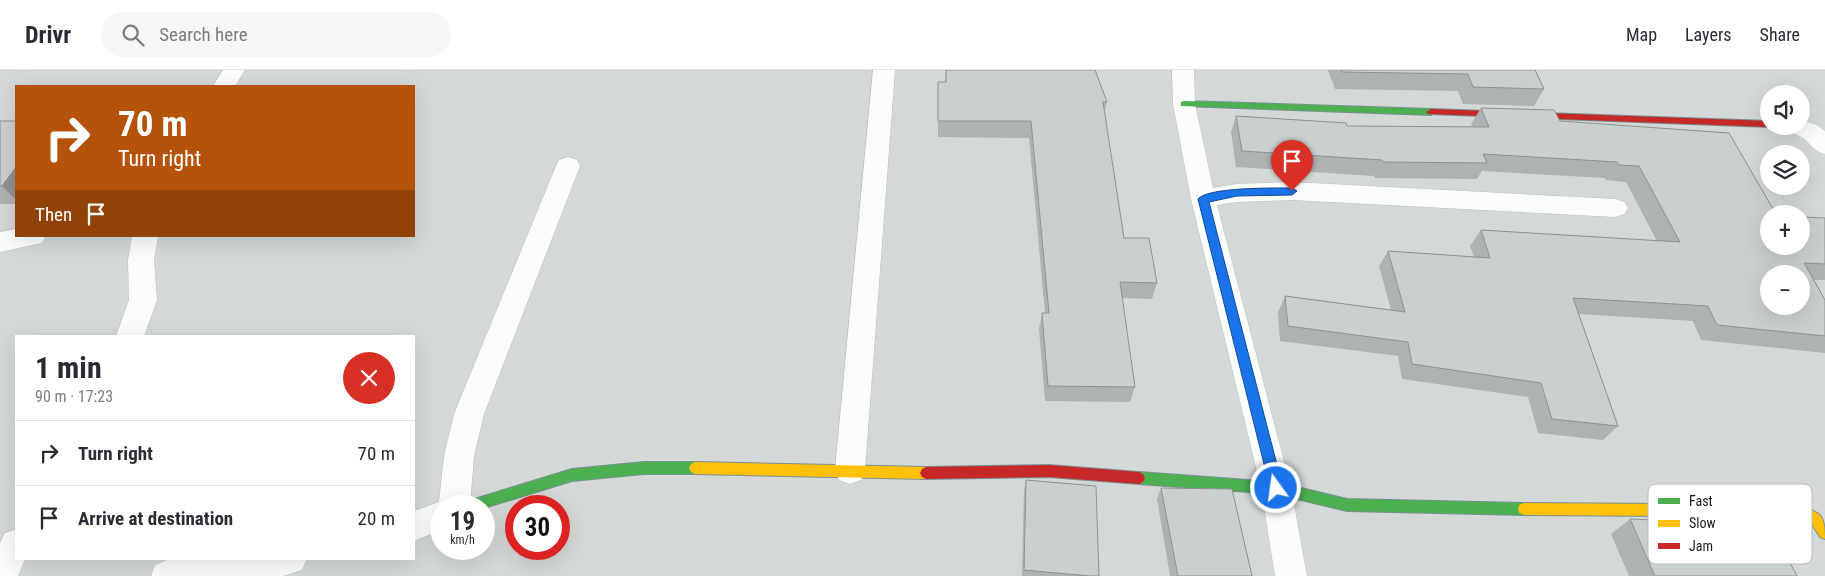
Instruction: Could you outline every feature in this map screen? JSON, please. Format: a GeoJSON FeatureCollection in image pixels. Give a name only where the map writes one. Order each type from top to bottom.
{"type":"FeatureCollection","features":[{"type":"Feature","properties":{"kind":"street"},"geometry":{"type":"LineString","coordinates":[[225,85],[234,70]]}},
{"type":"Feature","properties":{"kind":"street"},"geometry":{"type":"LineString","coordinates":[[850,470],[884,70]]}},
{"type":"Feature","properties":{"kind":"street"},"geometry":{"type":"LineString","coordinates":[[1183,70],[1184,104],[1203,199],[1276,488],[1291,576]]}},
{"type":"Feature","properties":{"kind":"street"},"geometry":{"type":"LineString","coordinates":[[1184,104],[1760,124]]}},
{"type":"Feature","properties":{"kind":"street"},"geometry":{"type":"LineString","coordinates":[[1810,132],[1820,138],[1825,146]]}},
{"type":"Feature","properties":{"kind":"street"},"geometry":{"type":"LineString","coordinates":[[455,495],[459,456],[470,414],[568,166]]}},
{"type":"Feature","properties":{"kind":"street"},"geometry":{"type":"LineString","coordinates":[[1203,199],[1237,193],[1292,191],[1615,208]]}},
{"type":"Feature","properties":{"kind":"street"},"geometry":{"type":"LineString","coordinates":[[0,242],[28,237]]}},
{"type":"Feature","properties":{"kind":"street"},"geometry":{"type":"LineString","coordinates":[[130,335],[143,300],[141,260],[145,237]]}},
{"type":"Feature","properties":{"kind":"street"},"geometry":{"type":"LineString","coordinates":[[495,499],[572,475],[644,468],[850,470],[927,473],[1049,471],[1276,488],[1347,505],[1438,508],[1648,510]]}},
{"type":"Feature","properties":{"kind":"street"},"geometry":{"type":"LineString","coordinates":[[1812,517],[1825,533]]}},
{"type":"Feature","properties":{"kind":"street"},"geometry":{"type":"LineString","coordinates":[[415,526],[430,520]]}},
{"type":"Feature","properties":{"kind":"street"},"geometry":{"type":"LineString","coordinates":[[1,576],[15,546]]}},
{"type":"Feature","properties":{"kind":"street"},"geometry":{"type":"LineString","coordinates":[[167,576],[259,566],[286,560]]}},
{"type":"Feature","properties":{"kind":"shaded area"},"geometry":{"type":"Polygon","coordinates":[[[0,70],[1825,70],[1825,576],[0,576],[0,70]]]}},
{"type":"Feature","properties":{"kind":"building"},"geometry":{"type":"Polygon","coordinates":[[[946,70],[1095,70],[1107,102],[1103,102],[1124,238],[1149,238],[1157,283],[1120,282],[1135,387],[1048,386],[1042,313],[1049,313],[1031,121],[938,121],[938,82],[946,82],[946,70]]]}},
{"type":"Feature","properties":{"kind":"building"},"geometry":{"type":"Polygon","coordinates":[[[1341,70],[1535,70],[1544,89],[1473,87],[1468,74],[1342,72],[1341,70]]]}},
{"type":"Feature","properties":{"kind":"building"},"geometry":{"type":"Polygon","coordinates":[[[1481,108],[1554,110],[1560,121],[1729,133],[1760,186],[1760,195],[1765,195],[1771,205],[1760,205],[1760,255],[1810,255],[1810,217],[1825,218],[1825,264],[1760,265],[1760,315],[1810,315],[1810,274],[1825,300],[1825,336],[1717,325],[1708,306],[1573,298],[1618,426],[1552,419],[1541,383],[1412,364],[1408,342],[1288,326],[1285,296],[1405,312],[1388,251],[1490,258],[1481,230],[1680,242],[1639,166],[1619,165],[1617,162],[1483,154],[1487,163],[1383,162],[1382,160],[1242,151],[1236,116],[1346,123],[1347,126],[1489,127],[1481,108]]]}},
{"type":"Feature","properties":{"kind":"building"},"geometry":{"type":"Polygon","coordinates":[[[0,121],[15,121],[15,168],[2,186],[0,186],[0,121]]]}},
{"type":"Feature","properties":{"kind":"building"},"geometry":{"type":"Polygon","coordinates":[[[1026,480],[1096,486],[1099,576],[1024,570],[1026,480]]]}},
{"type":"Feature","properties":{"kind":"building"},"geometry":{"type":"Polygon","coordinates":[[[1161,488],[1232,489],[1252,576],[1178,576],[1161,488]]]}},
{"type":"Feature","properties":{"kind":"building"},"geometry":{"type":"Polygon","coordinates":[[[1630,519],[1648,520],[1648,560],[1630,519]]]}},
{"type":"Feature","properties":{"kind":"building"},"geometry":{"type":"Polygon","coordinates":[[[1650,564],[1791,564],[1797,576],[1655,576],[1650,564]]]}},
{"type":"Feature","properties":{"kind":"traffic: fast"},"geometry":{"type":"LineString","coordinates":[[1184,104],[1431,112]]}},
{"type":"Feature","properties":{"kind":"traffic: fast"},"geometry":{"type":"LineString","coordinates":[[495,499],[572,475],[644,468],[695,468]]}},
{"type":"Feature","properties":{"kind":"traffic: fast"},"geometry":{"type":"LineString","coordinates":[[1139,478],[1276,488],[1347,505],[1524,509]]}},
{"type":"Feature","properties":{"kind":"traffic: slow"},"geometry":{"type":"LineString","coordinates":[[695,468],[926,473]]}},
{"type":"Feature","properties":{"kind":"traffic: slow"},"geometry":{"type":"LineString","coordinates":[[1524,509],[1648,510]]}},
{"type":"Feature","properties":{"kind":"traffic: slow"},"geometry":{"type":"LineString","coordinates":[[1812,516],[1815,517],[1825,533]]}},
{"type":"Feature","properties":{"kind":"traffic: jam"},"geometry":{"type":"LineString","coordinates":[[1431,112],[1760,124]]}},
{"type":"Feature","properties":{"kind":"traffic: jam"},"geometry":{"type":"LineString","coordinates":[[926,473],[1049,471],[1139,478]]}},
{"type":"Feature","properties":{"kind":"route"},"geometry":{"type":"LineString","coordinates":[[1276,488],[1203,199],[1237,193],[1292,191]]}}]}
